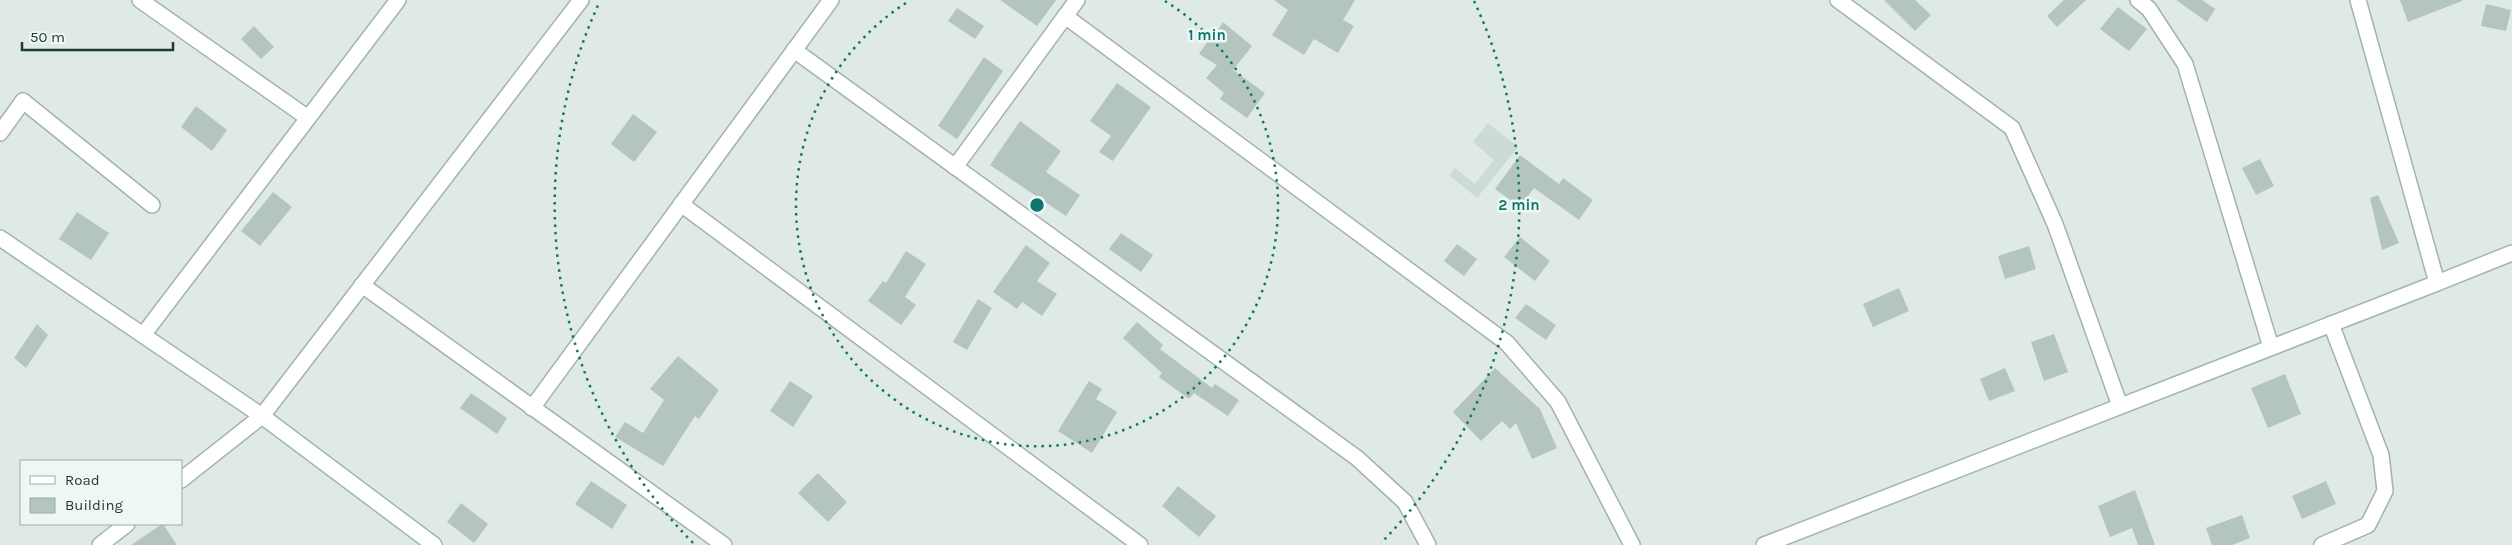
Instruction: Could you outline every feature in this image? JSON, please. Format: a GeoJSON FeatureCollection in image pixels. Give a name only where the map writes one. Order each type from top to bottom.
{"type":"FeatureCollection","features":[{"type":"Feature","properties":{"kind":"street"},"geometry":{"type":"LineString","coordinates":[[140,0],[308,118]]}},
{"type":"Feature","properties":{"kind":"street"},"geometry":{"type":"LineString","coordinates":[[143,335],[398,0]]}},
{"type":"Feature","properties":{"kind":"street"},"geometry":{"type":"LineString","coordinates":[[182,479],[262,416],[581,0]]}},
{"type":"Feature","properties":{"kind":"street"},"geometry":{"type":"LineString","coordinates":[[532,408],[831,0]]}},
{"type":"Feature","properties":{"kind":"street"},"geometry":{"type":"LineString","coordinates":[[955,167],[1077,0]]}},
{"type":"Feature","properties":{"kind":"street"},"geometry":{"type":"LineString","coordinates":[[1838,0],[2012,128],[2055,224],[2120,406]]}},
{"type":"Feature","properties":{"kind":"street"},"geometry":{"type":"LineString","coordinates":[[2138,0],[2149,9],[2185,64],[2271,347]]}},
{"type":"Feature","properties":{"kind":"street"},"geometry":{"type":"LineString","coordinates":[[2358,0],[2437,283]]}},
{"type":"Feature","properties":{"kind":"street"},"geometry":{"type":"LineString","coordinates":[[1065,16],[1507,343],[1558,402],[1632,545]]}},
{"type":"Feature","properties":{"kind":"street"},"geometry":{"type":"LineString","coordinates":[[794,50],[1357,458],[1405,502],[1428,545]]}},
{"type":"Feature","properties":{"kind":"street"},"geometry":{"type":"LineString","coordinates":[[0,133],[23,101],[152,205]]}},
{"type":"Feature","properties":{"kind":"street"},"geometry":{"type":"LineString","coordinates":[[681,204],[1140,545]]}},
{"type":"Feature","properties":{"kind":"street"},"geometry":{"type":"LineString","coordinates":[[0,238],[262,416],[434,545]]}},
{"type":"Feature","properties":{"kind":"street"},"geometry":{"type":"LineString","coordinates":[[1764,545],[2512,253]]}},
{"type":"Feature","properties":{"kind":"street"},"geometry":{"type":"LineString","coordinates":[[362,285],[724,545]]}},
{"type":"Feature","properties":{"kind":"street"},"geometry":{"type":"LineString","coordinates":[[2322,545],[2368,525],[2385,491],[2381,455],[2331,324]]}},
{"type":"Feature","properties":{"kind":"street"},"geometry":{"type":"LineString","coordinates":[[100,545],[125,525]]}},
{"type":"Feature","properties":{"kind":"shaded area"},"geometry":{"type":"Polygon","coordinates":[[[1488,123],[1518,147],[1477,198],[1449,175],[1455,168],[1475,184],[1494,160],[1473,142],[1488,123]]]}},
{"type":"Feature","properties":{"kind":"building"},"geometry":{"type":"Polygon","coordinates":[[[1000,0],[1056,0],[1037,26],[1000,0]]]}},
{"type":"Feature","properties":{"kind":"building"},"geometry":{"type":"Polygon","coordinates":[[[1274,0],[1355,0],[1343,20],[1354,26],[1338,53],[1314,39],[1304,55],[1272,35],[1288,10],[1274,0]]]}},
{"type":"Feature","properties":{"kind":"building"},"geometry":{"type":"Polygon","coordinates":[[[1884,0],[1915,0],[1931,15],[1915,31],[1884,0]]]}},
{"type":"Feature","properties":{"kind":"building"},"geometry":{"type":"Polygon","coordinates":[[[2064,0],[2086,0],[2057,27],[2047,16],[2064,0]]]}},
{"type":"Feature","properties":{"kind":"building"},"geometry":{"type":"Polygon","coordinates":[[[2176,0],[2202,0],[2215,9],[2207,22],[2176,0]]]}},
{"type":"Feature","properties":{"kind":"building"},"geometry":{"type":"Polygon","coordinates":[[[2400,0],[2462,0],[2462,1],[2408,22],[2400,0]]]}},
{"type":"Feature","properties":{"kind":"building"},"geometry":{"type":"Polygon","coordinates":[[[2486,4],[2511,10],[2506,31],[2481,26],[2486,4]]]}},
{"type":"Feature","properties":{"kind":"building"},"geometry":{"type":"Polygon","coordinates":[[[2118,7],[2147,29],[2129,51],[2100,29],[2118,7]]]}},
{"type":"Feature","properties":{"kind":"building"},"geometry":{"type":"Polygon","coordinates":[[[957,8],[984,26],[975,39],[948,21],[957,8]]]}},
{"type":"Feature","properties":{"kind":"building"},"geometry":{"type":"Polygon","coordinates":[[[1223,22],[1252,46],[1233,70],[1265,93],[1247,118],[1220,99],[1224,93],[1206,78],[1217,65],[1199,54],[1223,22]]]}},
{"type":"Feature","properties":{"kind":"building"},"geometry":{"type":"Polygon","coordinates":[[[254,26],[274,47],[261,59],[241,39],[254,26]]]}},
{"type":"Feature","properties":{"kind":"building"},"geometry":{"type":"Polygon","coordinates":[[[984,57],[1003,71],[957,139],[938,126],[984,57]]]}},
{"type":"Feature","properties":{"kind":"building"},"geometry":{"type":"Polygon","coordinates":[[[1117,83],[1151,107],[1113,161],[1099,152],[1111,136],[1090,121],[1117,83]]]}},
{"type":"Feature","properties":{"kind":"building"},"geometry":{"type":"Polygon","coordinates":[[[196,106],[227,130],[212,151],[181,127],[196,106]]]}},
{"type":"Feature","properties":{"kind":"building"},"geometry":{"type":"Polygon","coordinates":[[[633,114],[657,132],[634,162],[611,144],[633,114]]]}},
{"type":"Feature","properties":{"kind":"building"},"geometry":{"type":"Polygon","coordinates":[[[1020,121],[1061,151],[1046,172],[1080,195],[1066,216],[990,165],[1020,121]]]}},
{"type":"Feature","properties":{"kind":"building"},"geometry":{"type":"Polygon","coordinates":[[[1520,155],[1559,184],[1563,178],[1593,200],[1579,220],[1534,188],[1520,207],[1495,189],[1520,155]]]}},
{"type":"Feature","properties":{"kind":"building"},"geometry":{"type":"Polygon","coordinates":[[[2260,159],[2274,186],[2256,195],[2242,168],[2260,159]]]}},
{"type":"Feature","properties":{"kind":"building"},"geometry":{"type":"Polygon","coordinates":[[[273,192],[292,207],[260,246],[241,231],[273,192]]]}},
{"type":"Feature","properties":{"kind":"building"},"geometry":{"type":"Polygon","coordinates":[[[2378,195],[2399,243],[2382,250],[2370,198],[2378,195]]]}},
{"type":"Feature","properties":{"kind":"building"},"geometry":{"type":"Polygon","coordinates":[[[77,212],[109,233],[91,260],[59,239],[77,212]]]}},
{"type":"Feature","properties":{"kind":"building"},"geometry":{"type":"Polygon","coordinates":[[[1121,233],[1153,255],[1141,272],[1109,249],[1121,233]]]}},
{"type":"Feature","properties":{"kind":"building"},"geometry":{"type":"Polygon","coordinates":[[[1520,237],[1550,261],[1535,281],[1504,257],[1520,237]]]}},
{"type":"Feature","properties":{"kind":"building"},"geometry":{"type":"Polygon","coordinates":[[[1457,244],[1477,259],[1464,276],[1444,261],[1457,244]]]}},
{"type":"Feature","properties":{"kind":"building"},"geometry":{"type":"Polygon","coordinates":[[[1026,245],[1050,263],[1037,281],[1057,294],[1042,316],[1022,302],[1017,309],[993,292],[1026,245]]]}},
{"type":"Feature","properties":{"kind":"building"},"geometry":{"type":"Polygon","coordinates":[[[2029,246],[2036,269],[2005,279],[1998,256],[2029,246]]]}},
{"type":"Feature","properties":{"kind":"building"},"geometry":{"type":"Polygon","coordinates":[[[906,251],[926,264],[905,297],[916,305],[901,325],[868,301],[883,281],[886,283],[906,251]]]}},
{"type":"Feature","properties":{"kind":"building"},"geometry":{"type":"Polygon","coordinates":[[[1899,288],[1909,311],[1873,327],[1863,304],[1899,288]]]}},
{"type":"Feature","properties":{"kind":"building"},"geometry":{"type":"Polygon","coordinates":[[[978,299],[992,308],[967,350],[953,342],[978,299]]]}},
{"type":"Feature","properties":{"kind":"building"},"geometry":{"type":"Polygon","coordinates":[[[1526,304],[1556,325],[1546,340],[1515,318],[1526,304]]]}},
{"type":"Feature","properties":{"kind":"building"},"geometry":{"type":"Polygon","coordinates":[[[1137,322],[1163,345],[1160,349],[1212,388],[1215,384],[1239,400],[1228,416],[1194,393],[1189,399],[1159,377],[1162,373],[1123,338],[1137,322]]]}},
{"type":"Feature","properties":{"kind":"building"},"geometry":{"type":"Polygon","coordinates":[[[37,324],[48,335],[26,368],[14,358],[37,324]]]}},
{"type":"Feature","properties":{"kind":"building"},"geometry":{"type":"Polygon","coordinates":[[[2054,334],[2068,372],[2044,381],[2031,342],[2054,334]]]}},
{"type":"Feature","properties":{"kind":"building"},"geometry":{"type":"Polygon","coordinates":[[[678,356],[719,390],[699,419],[695,416],[663,466],[615,437],[625,422],[643,433],[664,400],[650,389],[678,356]]]}},
{"type":"Feature","properties":{"kind":"building"},"geometry":{"type":"Polygon","coordinates":[[[1495,368],[1540,409],[1557,448],[1532,459],[1516,423],[1510,429],[1502,421],[1481,441],[1453,412],[1495,368]]]}},
{"type":"Feature","properties":{"kind":"building"},"geometry":{"type":"Polygon","coordinates":[[[2005,368],[2015,391],[1989,401],[1980,379],[2005,368]]]}},
{"type":"Feature","properties":{"kind":"building"},"geometry":{"type":"Polygon","coordinates":[[[2285,374],[2301,414],[2268,428],[2251,388],[2285,374]]]}},
{"type":"Feature","properties":{"kind":"building"},"geometry":{"type":"Polygon","coordinates":[[[790,381],[813,396],[793,427],[770,411],[790,381]]]}},
{"type":"Feature","properties":{"kind":"building"},"geometry":{"type":"Polygon","coordinates":[[[1089,381],[1102,389],[1096,399],[1117,412],[1092,453],[1058,431],[1089,381]]]}},
{"type":"Feature","properties":{"kind":"building"},"geometry":{"type":"Polygon","coordinates":[[[471,393],[507,418],[497,434],[460,408],[471,393]]]}},
{"type":"Feature","properties":{"kind":"building"},"geometry":{"type":"Polygon","coordinates":[[[818,473],[847,502],[828,522],[798,493],[818,473]]]}},
{"type":"Feature","properties":{"kind":"building"},"geometry":{"type":"Polygon","coordinates":[[[591,481],[627,505],[612,529],[575,504],[591,481]]]}},
{"type":"Feature","properties":{"kind":"building"},"geometry":{"type":"Polygon","coordinates":[[[2326,481],[2336,504],[2302,519],[2292,496],[2326,481]]]}},
{"type":"Feature","properties":{"kind":"building"},"geometry":{"type":"Polygon","coordinates":[[[1178,486],[1216,516],[1199,537],[1162,506],[1178,486]]]}},
{"type":"Feature","properties":{"kind":"building"},"geometry":{"type":"Polygon","coordinates":[[[2135,490],[2155,545],[2138,545],[2132,528],[2110,537],[2098,506],[2135,490]]]}},
{"type":"Feature","properties":{"kind":"building"},"geometry":{"type":"Polygon","coordinates":[[[461,503],[488,524],[474,543],[447,522],[461,503]]]}},
{"type":"Feature","properties":{"kind":"building"},"geometry":{"type":"Polygon","coordinates":[[[2242,515],[2250,538],[2232,545],[2212,545],[2206,528],[2242,515]]]}},
{"type":"Feature","properties":{"kind":"building"},"geometry":{"type":"Polygon","coordinates":[[[161,525],[164,525],[177,545],[131,545],[161,525]]]}}]}
